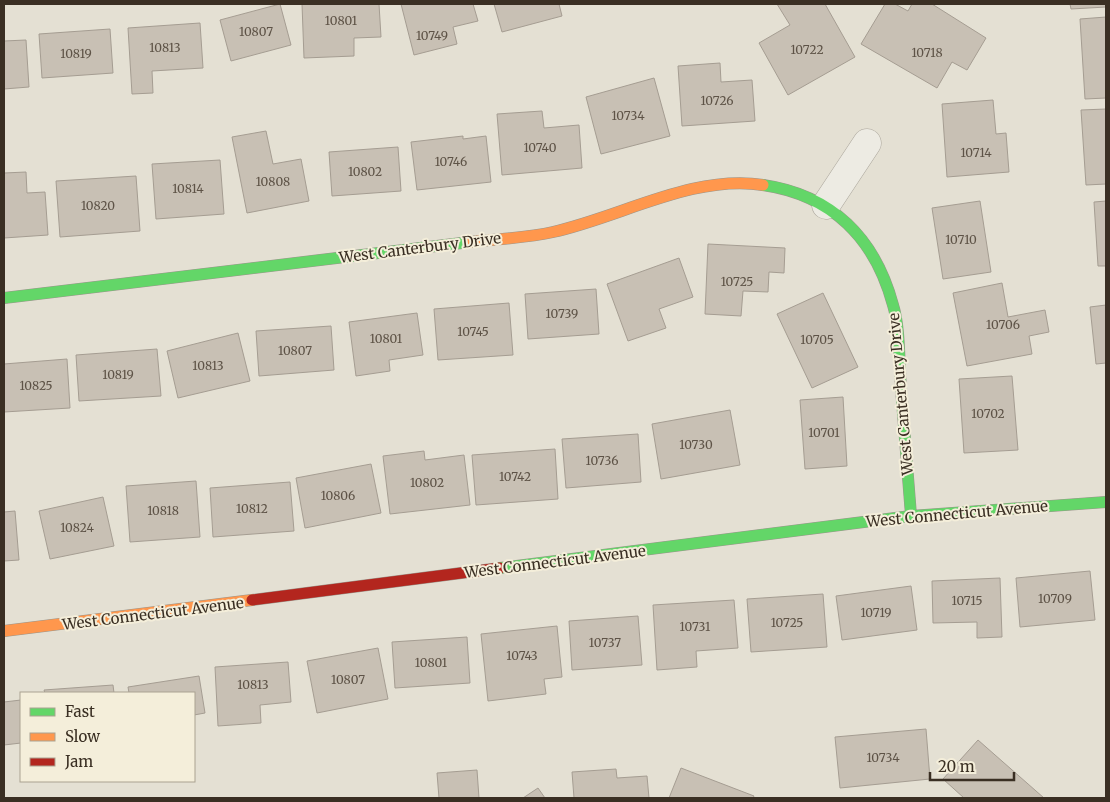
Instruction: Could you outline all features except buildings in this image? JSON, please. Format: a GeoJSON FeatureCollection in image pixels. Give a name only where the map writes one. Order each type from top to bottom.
{"type":"FeatureCollection","features":[{"type":"Feature","properties":{"kind":"street"},"geometry":{"type":"LineString","coordinates":[[826,205],[867,143]]}},
{"type":"Feature","properties":{"kind":"street","name":"West Canterbury Drive"},"geometry":{"type":"LineString","coordinates":[[4,298],[553,232],[708,185],[745,182],[785,188],[826,205],[859,235],[878,264],[894,306],[911,516]]}},
{"type":"Feature","properties":{"kind":"street","name":"West Connecticut Avenue"},"geometry":{"type":"LineString","coordinates":[[4,632],[911,516],[1106,502]]}},
{"type":"Feature","properties":{"kind":"traffic: fast"},"geometry":{"type":"LineString","coordinates":[[763,185],[788,190],[830,210],[862,240],[875,259],[885,281],[897,324],[911,516]]}},
{"type":"Feature","properties":{"kind":"traffic: fast"},"geometry":{"type":"LineString","coordinates":[[4,298],[470,242]]}},
{"type":"Feature","properties":{"kind":"traffic: fast"},"geometry":{"type":"LineString","coordinates":[[500,568],[911,516],[1106,502]]}},
{"type":"Feature","properties":{"kind":"traffic: slow"},"geometry":{"type":"LineString","coordinates":[[470,242],[553,232],[684,191],[737,183],[763,185]]}},
{"type":"Feature","properties":{"kind":"traffic: slow"},"geometry":{"type":"LineString","coordinates":[[4,631],[252,600]]}},
{"type":"Feature","properties":{"kind":"traffic: jam"},"geometry":{"type":"LineString","coordinates":[[252,600],[500,568]]}}]}
